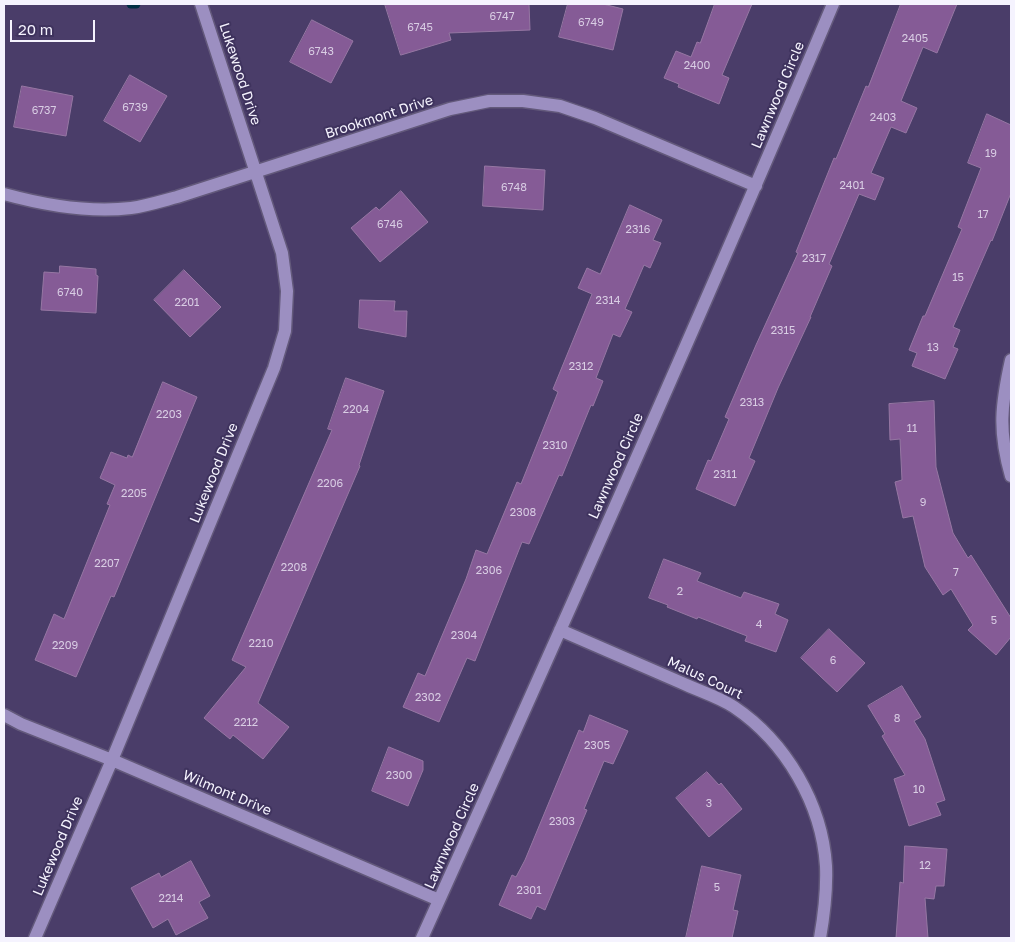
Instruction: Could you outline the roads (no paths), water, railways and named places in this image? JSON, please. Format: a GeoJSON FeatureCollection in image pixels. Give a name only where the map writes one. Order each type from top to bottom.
{"type":"FeatureCollection","features":[{"type":"Feature","properties":{"kind":"street","name":"Lukewood Drive"},"geometry":{"type":"LineString","coordinates":[[35,938],[112,760],[274,368],[285,331],[287,291],[282,253],[201,4]]}},
{"type":"Feature","properties":{"kind":"street","name":"Lawnwood Circle"},"geometry":{"type":"LineString","coordinates":[[422,938],[756,186],[833,4]]}},
{"type":"Feature","properties":{"kind":"street","name":"Brookmont Drive"},"geometry":{"type":"LineString","coordinates":[[4,194],[37,203],[79,208],[131,208],[176,198],[450,109],[489,101],[524,101],[560,106],[595,118],[756,186]]}},
{"type":"Feature","properties":{"kind":"street"},"geometry":{"type":"LineString","coordinates":[[1011,360],[1003,396],[1001,425],[1006,460],[1011,476]]}},
{"type":"Feature","properties":{"kind":"street","name":"Malus Court"},"geometry":{"type":"LineString","coordinates":[[560,630],[733,706],[762,729],[786,758],[807,791],[821,830],[826,866],[825,912],[820,938]]}},
{"type":"Feature","properties":{"kind":"street","name":"Wilmont Drive"},"geometry":{"type":"LineString","coordinates":[[4,715],[21,724],[112,760],[439,900]]}},
{"type":"Feature","properties":{"kind":"waterway"},"geometry":{"type":"LineString","coordinates":[[131,4],[136,4]]}}]}
